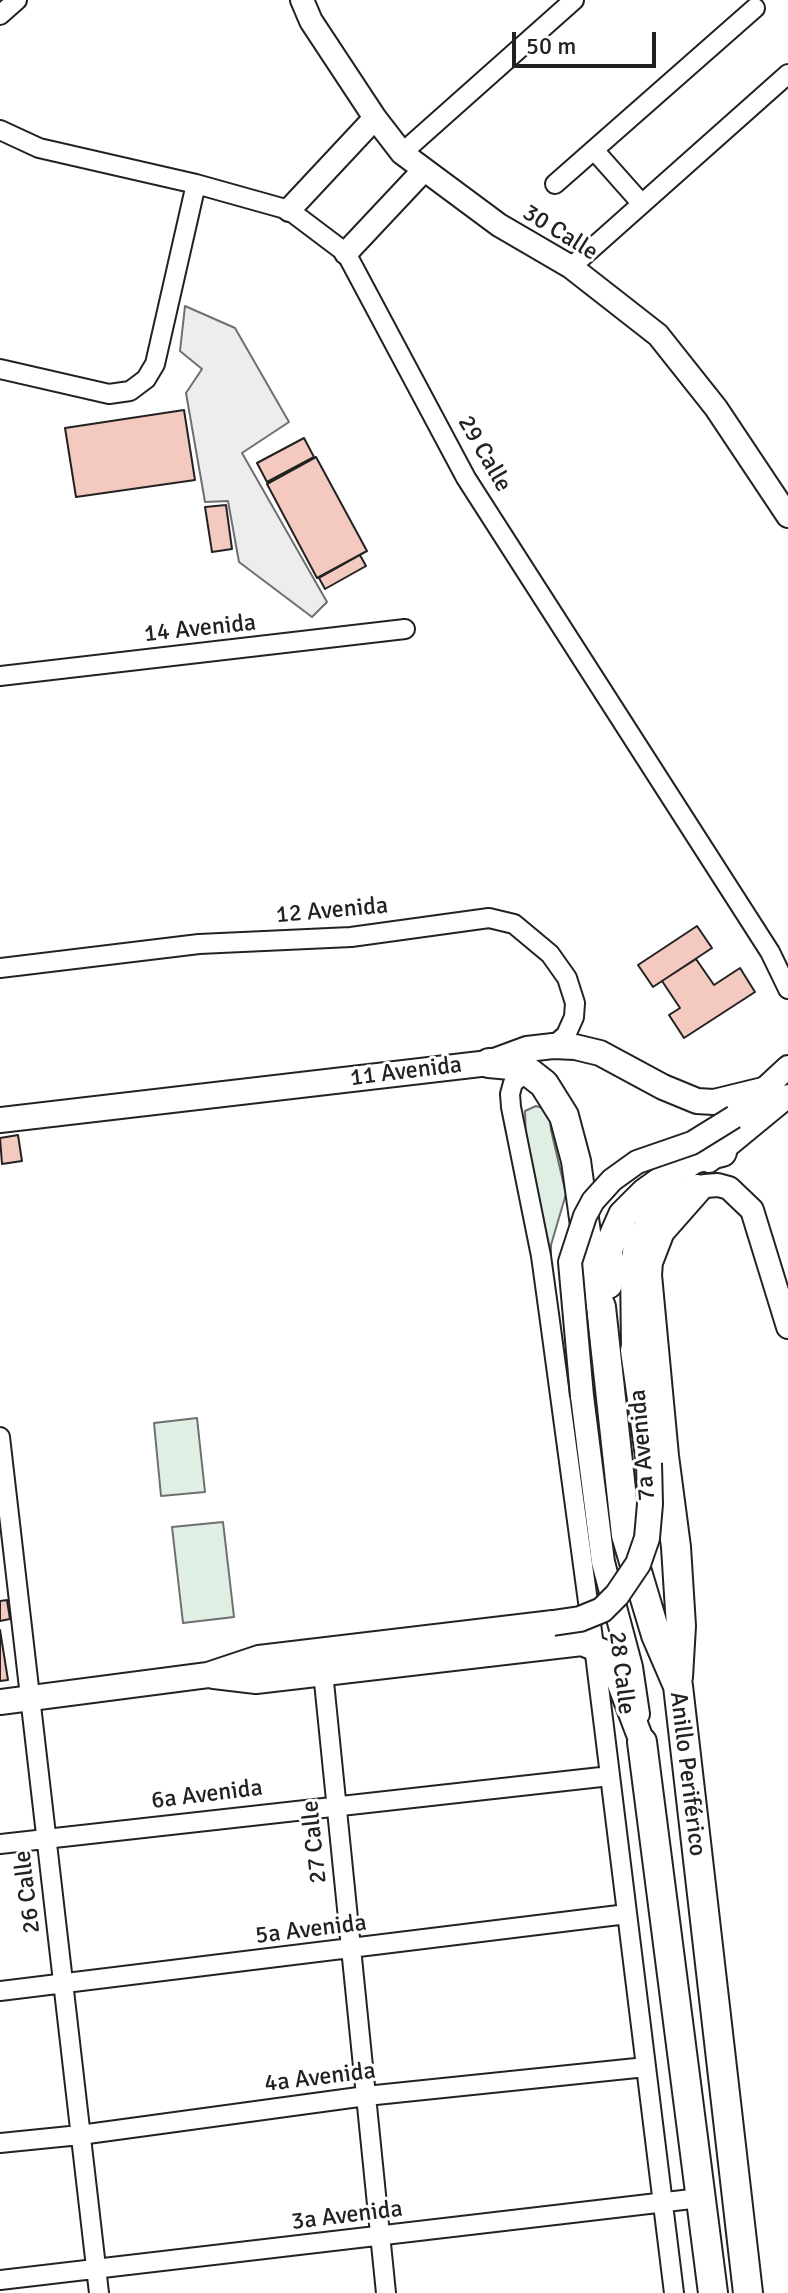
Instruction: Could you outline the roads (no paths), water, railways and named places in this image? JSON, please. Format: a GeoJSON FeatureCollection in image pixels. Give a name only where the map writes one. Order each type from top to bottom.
{"type":"FeatureCollection","features":[{"type":"Feature","properties":{"kind":"main road","name":"11 Avenida"},"geometry":{"type":"LineString","coordinates":[[0,1120],[489,1063],[527,1049],[553,1046],[600,1053],[663,1087],[697,1101],[714,1102],[763,1090]]}},
{"type":"Feature","properties":{"kind":"main road"},"geometry":{"type":"LineString","coordinates":[[489,1063],[510,1064],[528,1070]]}},
{"type":"Feature","properties":{"kind":"main road","name":"Anillo Periférico"},"geometry":{"type":"LineString","coordinates":[[528,1070],[550,1092],[566,1125],[576,1161],[594,1290],[601,1307],[626,1535],[656,1635],[678,1686],[748,2293]]}},
{"type":"Feature","properties":{"kind":"main road"},"geometry":{"type":"LineString","coordinates":[[601,1307],[608,1294],[608,1249],[623,1215],[645,1193],[694,1159],[722,1152]]}},
{"type":"Feature","properties":{"kind":"main road"},"geometry":{"type":"LineString","coordinates":[[678,1686],[681,1626],[676,1547],[647,1275],[648,1262],[660,1231],[697,1189]]}},
{"type":"Feature","properties":{"kind":"main road","name":"7a Avenida"},"geometry":{"type":"LineString","coordinates":[[0,1702],[208,1675],[259,1658],[580,1619],[602,1610],[617,1595],[638,1564],[647,1538],[649,1463],[633,1350]]}},
{"type":"Feature","properties":{"kind":"main road","name":"7a Avenida"},"geometry":{"type":"LineString","coordinates":[[208,1675],[256,1681],[569,1643],[594,1646]]}},
{"type":"Feature","properties":{"kind":"main road"},"geometry":{"type":"LineString","coordinates":[[594,1646],[606,1653],[612,1663],[642,1742]]}},
{"type":"Feature","properties":{"kind":"main road","name":"Anillo Periférico"},"geometry":{"type":"LineString","coordinates":[[642,1742],[713,2293]]}},
{"type":"Feature","properties":{"kind":"street"},"geometry":{"type":"LineString","coordinates":[[0,15],[17,0]]}},
{"type":"Feature","properties":{"kind":"street","name":"30 Calle"},"geometry":{"type":"LineString","coordinates":[[302,0],[311,21],[402,153],[499,225],[571,267],[658,335],[716,408],[788,516]]}},
{"type":"Feature","properties":{"kind":"street"},"geometry":{"type":"LineString","coordinates":[[402,153],[574,0]]}},
{"type":"Feature","properties":{"kind":"street"},"geometry":{"type":"LineString","coordinates":[[555,184],[755,8]]}},
{"type":"Feature","properties":{"kind":"street"},"geometry":{"type":"LineString","coordinates":[[571,267],[788,74]]}},
{"type":"Feature","properties":{"kind":"street"},"geometry":{"type":"LineString","coordinates":[[289,210],[375,118]]}},
{"type":"Feature","properties":{"kind":"street","name":"29 Calle"},"geometry":{"type":"LineString","coordinates":[[0,130],[39,148],[196,184],[289,210],[346,253],[466,478],[770,952],[788,989]]}},
{"type":"Feature","properties":{"kind":"street"},"geometry":{"type":"LineString","coordinates":[[594,150],[642,204]]}},
{"type":"Feature","properties":{"kind":"street"},"geometry":{"type":"LineString","coordinates":[[346,253],[423,171]]}},
{"type":"Feature","properties":{"kind":"street"},"geometry":{"type":"LineString","coordinates":[[0,369],[109,394],[130,391],[146,379],[155,364],[196,184]]}},
{"type":"Feature","properties":{"kind":"street","name":"14 Avenida"},"geometry":{"type":"LineString","coordinates":[[0,676],[405,629]]}},
{"type":"Feature","properties":{"kind":"street","name":"12 Avenida"},"geometry":{"type":"LineString","coordinates":[[0,968],[199,944],[351,937],[489,918],[514,924],[550,954],[567,978],[575,1003],[574,1017],[566,1035],[553,1046]]}},
{"type":"Feature","properties":{"kind":"street","name":"11 Avenida"},"geometry":{"type":"LineString","coordinates":[[763,1090],[788,1067]]}},
{"type":"Feature","properties":{"kind":"street","name":"28 Calle"},"geometry":{"type":"LineString","coordinates":[[528,1070],[513,1083],[511,1107],[541,1256],[594,1646],[674,2293]]}},
{"type":"Feature","properties":{"kind":"street","name":"Anillo Periférico"},"geometry":{"type":"LineString","coordinates":[[642,1742],[631,1667],[603,1562],[582,1396],[570,1262],[585,1216],[593,1201],[612,1180],[637,1162],[692,1143],[734,1117],[763,1090]]}},
{"type":"Feature","properties":{"kind":"street"},"geometry":{"type":"LineString","coordinates":[[722,1152],[788,1096]]}},
{"type":"Feature","properties":{"kind":"street","name":"7a Avenida"},"geometry":{"type":"LineString","coordinates":[[633,1350],[624,1323],[619,1277],[619,1259],[628,1233],[657,1199],[722,1152]]}},
{"type":"Feature","properties":{"kind":"street"},"geometry":{"type":"LineString","coordinates":[[633,1350],[632,1263],[636,1241],[658,1212],[675,1198],[718,1185],[729,1188],[752,1210],[788,1327]]}},
{"type":"Feature","properties":{"kind":"street","name":"26 Calle"},"geometry":{"type":"LineString","coordinates":[[0,1437],[8,1554],[30,1699],[99,2293]]}},
{"type":"Feature","properties":{"kind":"street","name":"27 Calle"},"geometry":{"type":"LineString","coordinates":[[323,1672],[386,2293]]}},
{"type":"Feature","properties":{"kind":"street","name":"6a Avenida"},"geometry":{"type":"LineString","coordinates":[[0,1844],[610,1776]]}},
{"type":"Feature","properties":{"kind":"street","name":"5a Avenida"},"geometry":{"type":"LineString","coordinates":[[0,1991],[627,1914]]}},
{"type":"Feature","properties":{"kind":"street","name":"4a Avenida"},"geometry":{"type":"LineString","coordinates":[[0,2143],[366,2096],[646,2067]]}},
{"type":"Feature","properties":{"kind":"street","name":"3a Avenida"},"geometry":{"type":"LineString","coordinates":[[0,2280],[700,2198]]}}]}
